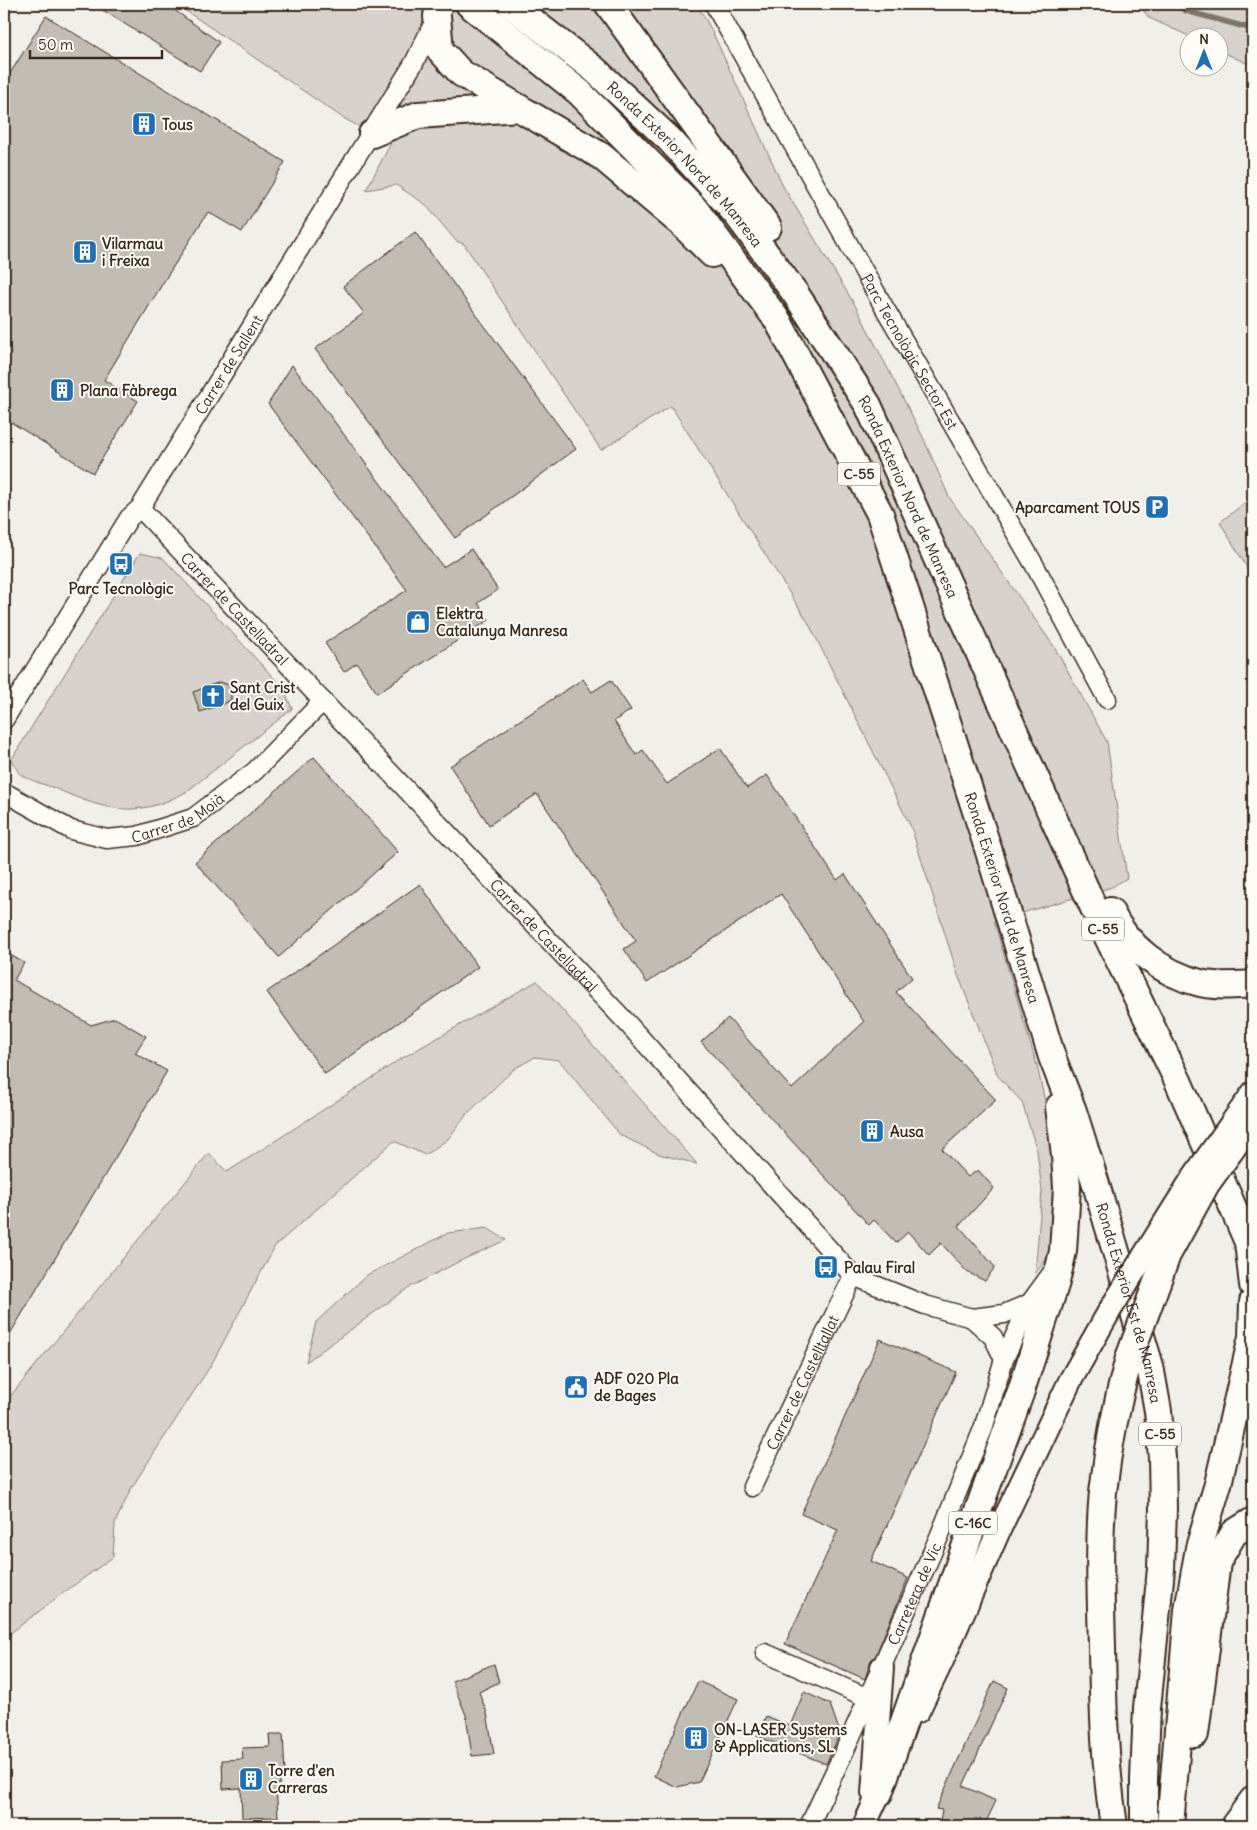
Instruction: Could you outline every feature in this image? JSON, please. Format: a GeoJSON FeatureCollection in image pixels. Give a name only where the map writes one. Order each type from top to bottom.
{"type":"FeatureCollection","features":[{"type":"Feature","properties":{"kind":"highway","name":"Ronda Exterior Nord de Manresa"},"geometry":{"type":"LineString","coordinates":[[510,4],[595,70],[668,139],[709,183],[738,216],[783,278],[868,405],[1097,915],[1178,1082]]}},
{"type":"Feature","properties":{"kind":"highway"},"geometry":{"type":"LineString","coordinates":[[608,4],[835,322],[868,405]]}},
{"type":"Feature","properties":{"kind":"highway","name":"Ronda Exterior Nord de Manresa"},"geometry":{"type":"LineString","coordinates":[[470,5],[579,92],[694,208],[778,321],[880,514],[986,842],[1052,1057]]}},
{"type":"Feature","properties":{"kind":"highway"},"geometry":{"type":"LineString","coordinates":[[441,10],[440,50],[461,73],[602,156],[682,224],[778,321]]}},
{"type":"Feature","properties":{"kind":"highway"},"geometry":{"type":"LineString","coordinates":[[372,134],[418,115],[519,108]]}},
{"type":"Feature","properties":{"kind":"highway"},"geometry":{"type":"LineString","coordinates":[[1033,774],[1071,824],[1113,917],[1125,936],[1139,952],[1178,976],[1201,983],[1228,986],[1253,984]]}},
{"type":"Feature","properties":{"kind":"highway","name":"C-16C"},"geometry":{"type":"LineString","coordinates":[[872,1810],[1038,1341],[1056,1282],[1063,1251],[1067,1188],[1066,1155],[1052,1057]]}},
{"type":"Feature","properties":{"kind":"highway","name":"Ronda Exterior Est de Manresa"},"geometry":{"type":"LineString","coordinates":[[1052,1057],[1073,1111],[1095,1180],[1150,1366],[1158,1411],[1162,1458],[1163,1509],[1161,1569],[1147,1708],[1144,1826]]}},
{"type":"Feature","properties":{"kind":"highway"},"geometry":{"type":"LineString","coordinates":[[1178,1082],[1253,1217]]}},
{"type":"Feature","properties":{"kind":"highway","name":"C-55"},"geometry":{"type":"LineString","coordinates":[[1178,1082],[1248,1242],[1253,1285]]}},
{"type":"Feature","properties":{"kind":"highway"},"geometry":{"type":"LineString","coordinates":[[1114,1826],[1104,1729],[1102,1537],[1103,1493],[1110,1442],[1119,1394],[1129,1358],[1167,1255],[1206,1184],[1243,1124]]}},
{"type":"Feature","properties":{"kind":"highway"},"geometry":{"type":"LineString","coordinates":[[1170,1826],[1190,1601],[1198,1548],[1218,1484],[1252,1337],[1253,1302]]}},
{"type":"Feature","properties":{"kind":"highway"},"geometry":{"type":"LineString","coordinates":[[1185,1826],[1197,1713],[1217,1562],[1234,1534],[1253,1521]]}},
{"type":"Feature","properties":{"kind":"highway"},"geometry":{"type":"LineString","coordinates":[[1234,1826],[1253,1800]]}},
{"type":"Feature","properties":{"kind":"main road","name":"C-16C"},"geometry":{"type":"LineString","coordinates":[[872,1810],[941,1663],[1000,1528],[1070,1381],[1110,1310],[1194,1176],[1243,1124],[1253,1093]]}},
{"type":"Feature","properties":{"kind":"main road"},"geometry":{"type":"LineString","coordinates":[[872,1810],[882,1667]]}},
{"type":"Feature","properties":{"kind":"main road"},"geometry":{"type":"LineString","coordinates":[[1247,1826],[1253,1818]]}},
{"type":"Feature","properties":{"kind":"street","name":"Parc Tecnològic Sector Est"},"geometry":{"type":"LineString","coordinates":[[714,4],[884,307],[1035,566],[1107,699]]}},
{"type":"Feature","properties":{"kind":"street","name":"Carrer de Sallent"},"geometry":{"type":"LineString","coordinates":[[4,720],[129,518],[140,508],[372,134],[414,64],[441,10]]}},
{"type":"Feature","properties":{"kind":"street","name":"Carrer de Castelladral"},"geometry":{"type":"LineString","coordinates":[[140,508],[628,1024],[853,1276],[925,1305],[972,1318],[1004,1314],[1030,1303]]}},
{"type":"Feature","properties":{"kind":"street","name":"Carrer de Moià"},"geometry":{"type":"LineString","coordinates":[[4,792],[72,830],[107,839],[137,836],[193,818],[255,770],[323,701]]}},
{"type":"Feature","properties":{"kind":"street","name":"Carretera de Vic"},"geometry":{"type":"LineString","coordinates":[[809,1826],[939,1537],[983,1428],[1004,1359],[1030,1303],[1054,1270],[1063,1251]]}},
{"type":"Feature","properties":{"kind":"street","name":"Carrer de Castelltallat"},"geometry":{"type":"LineString","coordinates":[[752,1487],[853,1276]]}},
{"type":"Feature","properties":{"kind":"street","name":"Carrer de Castelladral"},"geometry":{"type":"LineString","coordinates":[[972,1318],[993,1337],[1004,1359]]}},
{"type":"Feature","properties":{"kind":"street"},"geometry":{"type":"LineString","coordinates":[[765,1653],[868,1698]]}},
{"type":"Feature","properties":{"kind":"shaded area"},"geometry":{"type":"Polygon","coordinates":[[[176,4],[697,4],[711,29],[784,188],[856,307],[922,435],[949,497],[1055,648],[1107,742],[1127,878],[1112,887],[994,921],[1037,1066],[1052,1132],[1059,1198],[1052,1252],[1035,1274],[1042,1191],[1037,1151],[1022,1102],[998,1076],[958,975],[911,827],[808,622],[671,406],[601,450],[464,244],[456,241],[425,204],[396,185],[366,190],[391,143],[343,118],[176,4]]]}},
{"type":"Feature","properties":{"kind":"shaded area"},"geometry":{"type":"Polygon","coordinates":[[[1139,4],[1253,4],[1253,66],[1230,56],[1230,28],[1180,28],[1180,32],[1149,18],[1139,4]]]}},
{"type":"Feature","properties":{"kind":"shaded area"},"geometry":{"type":"Polygon","coordinates":[[[1253,497],[1253,578],[1220,522],[1253,497]]]}},
{"type":"Feature","properties":{"kind":"shaded area"},"geometry":{"type":"Polygon","coordinates":[[[140,553],[163,558],[284,689],[292,709],[186,792],[168,801],[151,806],[120,809],[89,802],[31,780],[19,773],[11,760],[140,553]]]}},
{"type":"Feature","properties":{"kind":"shaded area"},"geometry":{"type":"Polygon","coordinates":[[[537,981],[697,1164],[659,1154],[620,1135],[559,1060],[535,1057],[514,1069],[467,1114],[448,1139],[425,1155],[394,1141],[275,1246],[211,1365],[132,1487],[115,1523],[113,1557],[4,1638],[4,1404],[209,1153],[227,1172],[397,1061],[537,981]]]}},
{"type":"Feature","properties":{"kind":"shaded area"},"geometry":{"type":"Polygon","coordinates":[[[487,1228],[506,1240],[408,1288],[306,1362],[316,1322],[367,1275],[448,1233],[487,1228]]]}},
{"type":"Feature","properties":{"kind":"building"},"geometry":{"type":"Polygon","coordinates":[[[93,4],[166,4],[219,42],[200,71],[93,4]]]}},
{"type":"Feature","properties":{"kind":"building"},"geometry":{"type":"Polygon","coordinates":[[[46,16],[285,162],[242,232],[208,212],[166,278],[104,380],[138,401],[93,473],[4,418],[4,83],[46,16]]]}},
{"type":"Feature","properties":{"kind":"building"},"geometry":{"type":"Polygon","coordinates":[[[415,232],[576,449],[455,538],[315,349],[364,313],[343,286],[415,232]]]}},
{"type":"Feature","properties":{"kind":"building"},"geometry":{"type":"Polygon","coordinates":[[[292,365],[443,567],[471,549],[498,590],[478,603],[489,620],[377,693],[357,663],[344,672],[325,643],[407,590],[268,404],[292,365]]]}},
{"type":"Feature","properties":{"kind":"building"},"geometry":{"type":"Polygon","coordinates":[[[583,679],[592,692],[611,680],[631,710],[614,721],[636,755],[643,750],[667,784],[720,748],[747,788],[767,775],[837,880],[845,874],[912,978],[896,992],[996,1100],[942,1149],[968,1177],[978,1170],[994,1188],[959,1226],[995,1267],[985,1281],[967,1272],[941,1243],[929,1255],[908,1232],[896,1243],[874,1220],[869,1225],[701,1042],[728,1018],[792,1089],[864,1022],[781,894],[647,983],[624,949],[636,941],[537,794],[489,825],[450,766],[583,679]]]}},
{"type":"Feature","properties":{"kind":"building","name":"Sant Crist del Guix"},"geometry":{"type":"Polygon","coordinates":[[[220,682],[229,685],[231,699],[228,702],[200,712],[193,692],[220,682]]]}},
{"type":"Feature","properties":{"kind":"building"},"geometry":{"type":"Polygon","coordinates":[[[314,757],[398,852],[279,957],[195,862],[314,757]]]}},
{"type":"Feature","properties":{"kind":"building"},"geometry":{"type":"Polygon","coordinates":[[[420,884],[478,967],[325,1074],[267,992],[420,884]]]}},
{"type":"Feature","properties":{"kind":"building"},"geometry":{"type":"Polygon","coordinates":[[[4,951],[24,963],[14,980],[91,1025],[115,1018],[146,1036],[135,1053],[167,1071],[4,1344],[4,951]]]}},
{"type":"Feature","properties":{"kind":"building"},"geometry":{"type":"Polygon","coordinates":[[[880,1339],[956,1372],[871,1561],[908,1578],[875,1657],[871,1660],[865,1679],[785,1644],[838,1530],[801,1514],[880,1339]]]}},
{"type":"Feature","properties":{"kind":"building"},"geometry":{"type":"Polygon","coordinates":[[[494,1664],[499,1682],[479,1692],[487,1713],[494,1754],[472,1756],[466,1715],[452,1681],[494,1664]]]}},
{"type":"Feature","properties":{"kind":"building","name":"ON-LASER Systems & Applications, SL"},"geometry":{"type":"Polygon","coordinates":[[[698,1681],[738,1699],[699,1782],[677,1787],[654,1776],[698,1681]]]}},
{"type":"Feature","properties":{"kind":"building"},"geometry":{"type":"Polygon","coordinates":[[[994,1681],[1008,1688],[963,1786],[996,1801],[984,1826],[939,1826],[942,1810],[936,1809],[994,1681]]]}},
{"type":"Feature","properties":{"kind":"building"},"geometry":{"type":"Polygon","coordinates":[[[804,1692],[830,1704],[840,1733],[826,1764],[757,1736],[766,1716],[790,1726],[804,1692]]]}},
{"type":"Feature","properties":{"kind":"building","name":"Torre d'en Carreras"},"geometry":{"type":"Polygon","coordinates":[[[269,1734],[283,1734],[285,1774],[280,1774],[280,1784],[276,1785],[278,1817],[242,1818],[241,1788],[223,1789],[222,1760],[243,1759],[242,1748],[270,1747],[269,1734]]]}},
{"type":"Feature","properties":{"kind":"waterway"},"geometry":{"type":"LineString","coordinates":[[1177,4],[1186,11],[1253,29]]}},
{"type":"Feature","properties":{"kind":"place","name":"Tous"},"geometry":{"type":"Point","coordinates":[144,124]}},
{"type":"Feature","properties":{"kind":"place","name":"Vilarmau i Freixa"},"geometry":{"type":"Point","coordinates":[85,252]}},
{"type":"Feature","properties":{"kind":"place","name":"Plana Fàbrega"},"geometry":{"type":"Point","coordinates":[62,390]}},
{"type":"Feature","properties":{"kind":"place","name":"Aparcament TOUS"},"geometry":{"type":"Point","coordinates":[1157,507]}},
{"type":"Feature","properties":{"kind":"place","name":"Parc Tecnològic"},"geometry":{"type":"Point","coordinates":[121,564]}},
{"type":"Feature","properties":{"kind":"place","name":"Elektra Catalunya Manresa"},"geometry":{"type":"Point","coordinates":[418,622]}},
{"type":"Feature","properties":{"kind":"place","name":"Sant Crist del Guix"},"geometry":{"type":"Point","coordinates":[213,696]}},
{"type":"Feature","properties":{"kind":"place","name":"Ausa"},"geometry":{"type":"Point","coordinates":[872,1131]}},
{"type":"Feature","properties":{"kind":"place","name":"Palau Firal"},"geometry":{"type":"Point","coordinates":[826,1267]}},
{"type":"Feature","properties":{"kind":"place","name":"ADF 020 Pla de Bages"},"geometry":{"type":"Point","coordinates":[576,1387]}},
{"type":"Feature","properties":{"kind":"place","name":"ON-LASER Systems & Applications, SL"},"geometry":{"type":"Point","coordinates":[696,1738]}},
{"type":"Feature","properties":{"kind":"place","name":"Torre d'en Carreras"},"geometry":{"type":"Point","coordinates":[251,1779]}}]}
